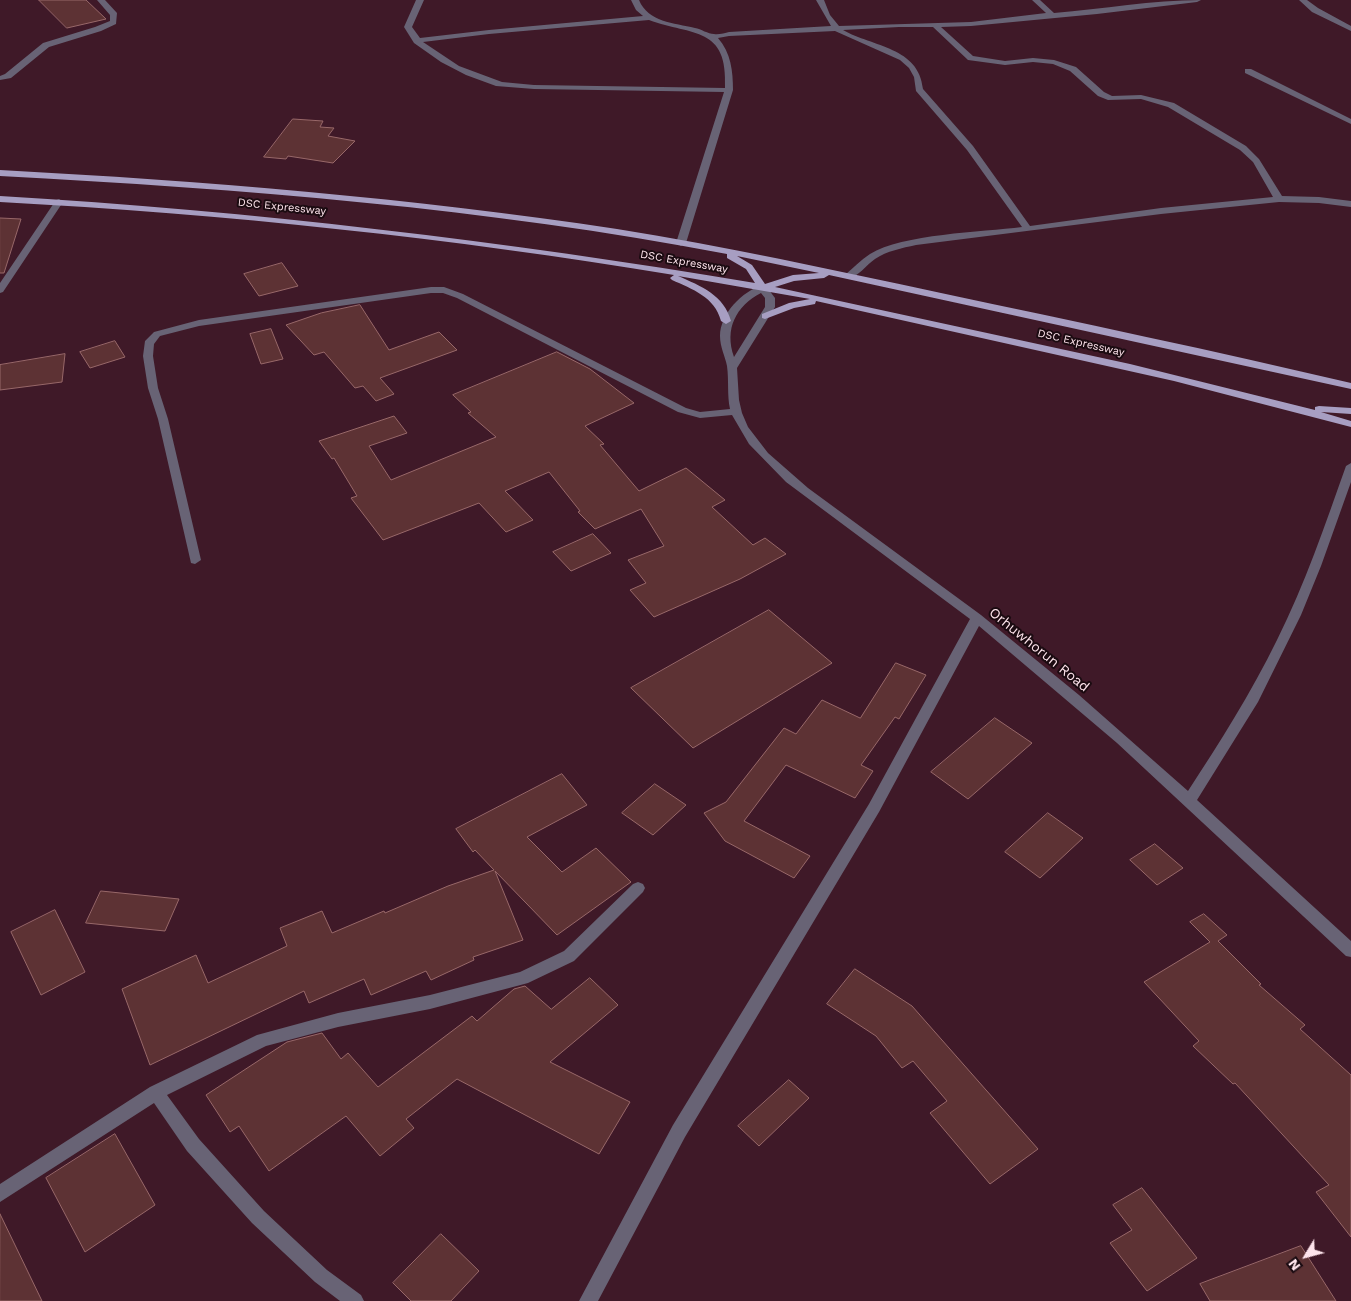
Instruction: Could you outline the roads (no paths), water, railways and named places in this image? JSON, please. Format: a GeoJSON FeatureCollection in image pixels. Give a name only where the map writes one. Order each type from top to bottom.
{"type":"FeatureCollection","features":[{"type":"Feature","properties":{"kind":"main road","name":"DSC Expressway"},"geometry":{"type":"LineString","coordinates":[[0,173],[294,192],[462,211],[681,243],[849,276],[1177,346],[1351,386]]}},
{"type":"Feature","properties":{"kind":"main road","name":"DSC Expressway"},"geometry":{"type":"LineString","coordinates":[[0,199],[237,215],[392,231],[572,256],[763,288],[1051,349],[1267,400],[1351,424]]}},
{"type":"Feature","properties":{"kind":"main road"},"geometry":{"type":"LineString","coordinates":[[709,248],[740,261],[749,267],[763,288],[793,278],[830,275],[849,276]]}},
{"type":"Feature","properties":{"kind":"main road"},"geometry":{"type":"LineString","coordinates":[[659,271],[711,297],[725,313],[726,322]]}},
{"type":"Feature","properties":{"kind":"main road"},"geometry":{"type":"LineString","coordinates":[[765,316],[792,305],[831,302]]}},
{"type":"Feature","properties":{"kind":"main road"},"geometry":{"type":"LineString","coordinates":[[1267,400],[1326,410],[1351,411]]}},
{"type":"Feature","properties":{"kind":"street"},"geometry":{"type":"LineString","coordinates":[[0,78],[8,76],[46,46],[98,29],[113,22],[114,15],[101,0]]}},
{"type":"Feature","properties":{"kind":"street"},"geometry":{"type":"LineString","coordinates":[[420,0],[408,27],[411,36],[439,57],[491,82],[508,86],[729,90]]}},
{"type":"Feature","properties":{"kind":"street"},"geometry":{"type":"LineString","coordinates":[[635,0],[636,4],[648,18]]}},
{"type":"Feature","properties":{"kind":"street"},"geometry":{"type":"LineString","coordinates":[[820,0],[836,28],[845,34],[894,53],[912,67],[920,83],[919,89],[970,148],[1028,229]]}},
{"type":"Feature","properties":{"kind":"street"},"geometry":{"type":"LineString","coordinates":[[1036,0],[1052,15]]}},
{"type":"Feature","properties":{"kind":"street"},"geometry":{"type":"LineString","coordinates":[[1131,0],[1137,6]]}},
{"type":"Feature","properties":{"kind":"street"},"geometry":{"type":"LineString","coordinates":[[711,37],[836,28],[899,25],[936,26],[1014,21],[1052,15],[1088,13],[1197,0]]}},
{"type":"Feature","properties":{"kind":"street"},"geometry":{"type":"LineString","coordinates":[[1303,0],[1315,10],[1351,29]]}},
{"type":"Feature","properties":{"kind":"street"},"geometry":{"type":"LineString","coordinates":[[417,41],[480,32],[648,18],[703,32],[715,39],[729,66],[729,90],[681,243]]}},
{"type":"Feature","properties":{"kind":"street"},"geometry":{"type":"LineString","coordinates":[[936,26],[971,58],[1004,63],[1033,60],[1054,62],[1073,69],[1102,94],[1111,98],[1141,98],[1171,106],[1243,148],[1256,161],[1279,199]]}},
{"type":"Feature","properties":{"kind":"street"},"geometry":{"type":"LineString","coordinates":[[1248,71],[1351,122]]}},
{"type":"Feature","properties":{"kind":"street"},"geometry":{"type":"LineString","coordinates":[[849,276],[873,256],[893,247],[916,242],[1161,211],[1279,199],[1319,200],[1351,204]]}},
{"type":"Feature","properties":{"kind":"street"},"geometry":{"type":"LineString","coordinates":[[0,290],[59,202]]}},
{"type":"Feature","properties":{"kind":"street"},"geometry":{"type":"LineString","coordinates":[[726,322],[751,293],[763,288],[770,298],[770,307],[732,368]]}},
{"type":"Feature","properties":{"kind":"street"},"geometry":{"type":"LineString","coordinates":[[195,560],[163,419],[153,388],[148,356],[149,342],[157,334],[174,328],[431,290],[444,290],[460,296],[682,410],[700,415],[736,412]]}},
{"type":"Feature","properties":{"kind":"street","name":"Orhuwhorun Road"},"geometry":{"type":"LineString","coordinates":[[726,322],[725,343],[732,368],[732,392],[736,412],[742,427],[754,444],[775,466],[808,493],[977,618],[1066,691],[1190,800],[1351,951]]}},
{"type":"Feature","properties":{"kind":"street"},"geometry":{"type":"LineString","coordinates":[[1190,800],[1249,706],[1272,664],[1305,594],[1328,535],[1351,466]]}},
{"type":"Feature","properties":{"kind":"street"},"geometry":{"type":"LineString","coordinates":[[588,1301],[679,1130],[874,808],[977,618]]}},
{"type":"Feature","properties":{"kind":"street"},"geometry":{"type":"LineString","coordinates":[[0,1194],[156,1092],[263,1040],[338,1020],[430,1002],[524,978],[568,956],[638,888]]}},
{"type":"Feature","properties":{"kind":"street"},"geometry":{"type":"LineString","coordinates":[[156,1092],[193,1145],[258,1217],[321,1276],[355,1301]]}}]}
